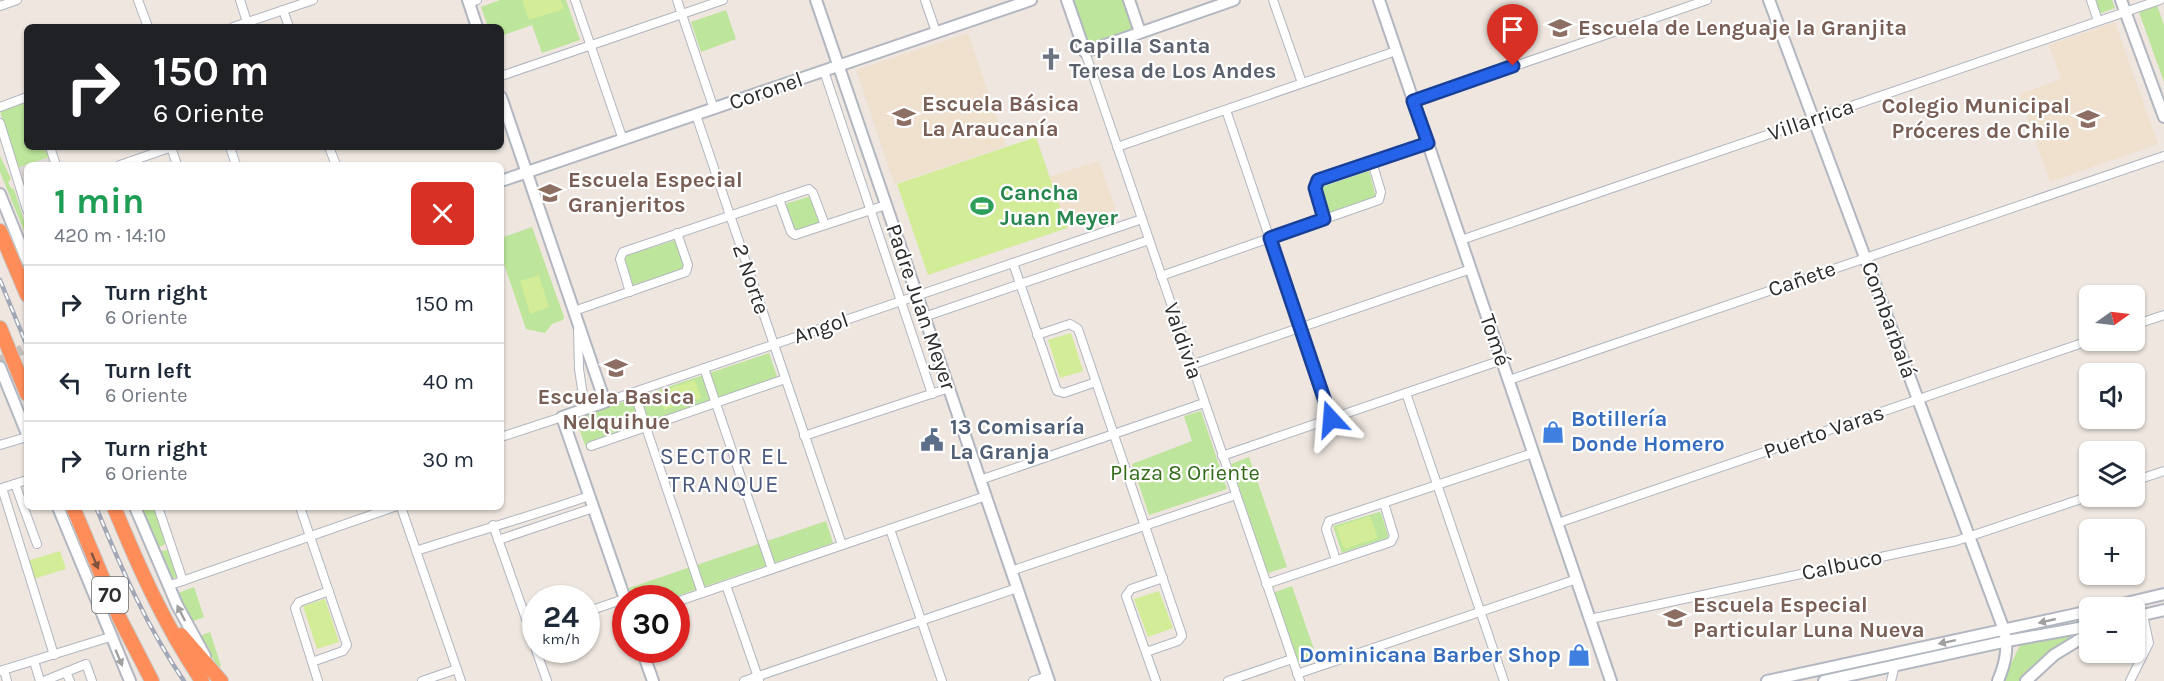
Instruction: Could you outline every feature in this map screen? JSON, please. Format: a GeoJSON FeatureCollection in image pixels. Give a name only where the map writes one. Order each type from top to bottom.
{"type":"FeatureCollection","features":[{"type":"Feature","properties":{"kind":"highway"},"geometry":{"type":"LineString","coordinates":[[0,231],[24,288]]}},
{"type":"Feature","properties":{"kind":"highway"},"geometry":{"type":"LineString","coordinates":[[0,328],[24,387]]}},
{"type":"Feature","properties":{"kind":"highway","name":"70"},"geometry":{"type":"LineString","coordinates":[[74,510],[119,617],[152,681]]}},
{"type":"Feature","properties":{"kind":"highway","name":"70"},"geometry":{"type":"LineString","coordinates":[[115,510],[160,612],[202,681]]}},
{"type":"Feature","properties":{"kind":"highway"},"geometry":{"type":"LineString","coordinates":[[160,612],[222,681]]}},
{"type":"Feature","properties":{"kind":"main road","name":"Padre Juan Meyer"},"geometry":{"type":"LineString","coordinates":[[816,0],[1049,678]]}},
{"type":"Feature","properties":{"kind":"main road","name":"Coronel"},"geometry":{"type":"LineString","coordinates":[[504,180],[1031,0]]}},
{"type":"Feature","properties":{"kind":"main road","name":"Valdivia"},"geometry":{"type":"LineString","coordinates":[[1067,0],[1085,52]]}},
{"type":"Feature","properties":{"kind":"main road"},"geometry":{"type":"LineString","coordinates":[[1129,0],[1140,32]]}},
{"type":"Feature","properties":{"kind":"main road"},"geometry":{"type":"LineString","coordinates":[[1085,52],[1234,0]]}},
{"type":"Feature","properties":{"kind":"main road","name":"Tomé"},"geometry":{"type":"LineString","coordinates":[[1378,0],[1611,681]]}},
{"type":"Feature","properties":{"kind":"main road","name":"Combarbalá"},"geometry":{"type":"LineString","coordinates":[[1769,0],[2006,636]]}},
{"type":"Feature","properties":{"kind":"main road"},"geometry":{"type":"LineString","coordinates":[[2121,0],[2164,117]]}},
{"type":"Feature","properties":{"kind":"main road"},"geometry":{"type":"LineString","coordinates":[[471,1],[476,24]]}},
{"type":"Feature","properties":{"kind":"main road"},"geometry":{"type":"LineString","coordinates":[[504,107],[605,402]]}},
{"type":"Feature","properties":{"kind":"main road"},"geometry":{"type":"LineString","coordinates":[[0,194],[24,254]]}},
{"type":"Feature","properties":{"kind":"main road"},"geometry":{"type":"LineString","coordinates":[[0,370],[24,429]]}},
{"type":"Feature","properties":{"kind":"main road","name":"Angol"},"geometry":{"type":"LineString","coordinates":[[562,417],[605,402]]}},
{"type":"Feature","properties":{"kind":"main road"},"geometry":{"type":"LineString","coordinates":[[562,417],[620,585]]}},
{"type":"Feature","properties":{"kind":"main road"},"geometry":{"type":"LineString","coordinates":[[59,510],[130,681]]}},
{"type":"Feature","properties":{"kind":"main road"},"geometry":{"type":"LineString","coordinates":[[136,510],[168,586],[191,632],[222,681]]}},
{"type":"Feature","properties":{"kind":"main road"},"geometry":{"type":"LineString","coordinates":[[2145,599],[2164,594]]}},
{"type":"Feature","properties":{"kind":"main road"},"geometry":{"type":"LineString","coordinates":[[2145,615],[2164,610]]}},
{"type":"Feature","properties":{"kind":"main road"},"geometry":{"type":"LineString","coordinates":[[1824,681],[2006,636],[2079,614]]}},
{"type":"Feature","properties":{"kind":"main road"},"geometry":{"type":"LineString","coordinates":[[1767,681],[2006,636],[2079,627]]}},
{"type":"Feature","properties":{"kind":"main road"},"geometry":{"type":"LineString","coordinates":[[1998,681],[2004,664],[2006,636]]}},
{"type":"Feature","properties":{"kind":"main road"},"geometry":{"type":"LineString","coordinates":[[2026,681],[2054,655],[2079,640]]}},
{"type":"Feature","properties":{"kind":"main road"},"geometry":{"type":"LineString","coordinates":[[646,663],[652,681]]}},
{"type":"Feature","properties":{"kind":"street"},"geometry":{"type":"LineString","coordinates":[[0,6],[17,0]]}},
{"type":"Feature","properties":{"kind":"street"},"geometry":{"type":"LineString","coordinates":[[138,0],[146,24]]}},
{"type":"Feature","properties":{"kind":"street"},"geometry":{"type":"LineString","coordinates":[[240,0],[247,22]]}},
{"type":"Feature","properties":{"kind":"street"},"geometry":{"type":"LineString","coordinates":[[241,24],[313,0]]}},
{"type":"Feature","properties":{"kind":"street"},"geometry":{"type":"LineString","coordinates":[[575,0],[623,140]]}},
{"type":"Feature","properties":{"kind":"street"},"geometry":{"type":"LineString","coordinates":[[677,0],[714,109]]}},
{"type":"Feature","properties":{"kind":"street"},"geometry":{"type":"LineString","coordinates":[[504,75],[723,0]]}},
{"type":"Feature","properties":{"kind":"street"},"geometry":{"type":"LineString","coordinates":[[925,0],[936,33]]}},
{"type":"Feature","properties":{"kind":"street"},"geometry":{"type":"LineString","coordinates":[[1273,0],[1302,83]]}},
{"type":"Feature","properties":{"kind":"street"},"geometry":{"type":"LineString","coordinates":[[1413,101],[1707,0]]}},
{"type":"Feature","properties":{"kind":"street"},"geometry":{"type":"LineString","coordinates":[[2091,0],[2098,21]]}},
{"type":"Feature","properties":{"kind":"street","name":"Villarrica"},"geometry":{"type":"LineString","coordinates":[[1461,240],[2160,0]]}},
{"type":"Feature","properties":{"kind":"street"},"geometry":{"type":"LineString","coordinates":[[283,10],[288,24]]}},
{"type":"Feature","properties":{"kind":"street"},"geometry":{"type":"LineString","coordinates":[[1117,147],[1396,51]]}},
{"type":"Feature","properties":{"kind":"street","name":"Valdivia"},"geometry":{"type":"LineString","coordinates":[[1085,52],[1298,678]]}},
{"type":"Feature","properties":{"kind":"street","name":"Padre Juan Meyer"},"geometry":{"type":"LineString","coordinates":[[824,71],[932,394]]}},
{"type":"Feature","properties":{"kind":"street"},"geometry":{"type":"LineString","coordinates":[[0,107],[24,98]]}},
{"type":"Feature","properties":{"kind":"street"},"geometry":{"type":"LineString","coordinates":[[1226,110],[1331,419]]}},
{"type":"Feature","properties":{"kind":"street","name":"2 Norte"},"geometry":{"type":"LineString","coordinates":[[696,115],[842,546]]}},
{"type":"Feature","properties":{"kind":"street"},"geometry":{"type":"LineString","coordinates":[[0,123],[24,200]]}},
{"type":"Feature","properties":{"kind":"street"},"geometry":{"type":"LineString","coordinates":[[1324,219],[1315,190],[1316,182],[1428,143]]}},
{"type":"Feature","properties":{"kind":"street"},"geometry":{"type":"LineString","coordinates":[[128,162],[162,150]]}},
{"type":"Feature","properties":{"kind":"street","name":"Cañete"},"geometry":{"type":"LineString","coordinates":[[1509,380],[2164,156]]}},
{"type":"Feature","properties":{"kind":"street"},"geometry":{"type":"LineString","coordinates":[[1161,276],[1377,201],[1381,198],[1381,192],[1372,162]]}},
{"type":"Feature","properties":{"kind":"street"},"geometry":{"type":"LineString","coordinates":[[630,292],[620,259],[622,254],[677,233],[811,190],[825,225]]}},
{"type":"Feature","properties":{"kind":"street"},"geometry":{"type":"LineString","coordinates":[[779,199],[793,235],[886,205]]}},
{"type":"Feature","properties":{"kind":"street","name":"Angol"},"geometry":{"type":"LineString","coordinates":[[605,402],[1142,219]]}},
{"type":"Feature","properties":{"kind":"street"},"geometry":{"type":"LineString","coordinates":[[574,311],[687,271],[688,265],[677,233]]}},
{"type":"Feature","properties":{"kind":"street"},"geometry":{"type":"LineString","coordinates":[[924,317],[1149,240]]}},
{"type":"Feature","properties":{"kind":"street"},"geometry":{"type":"LineString","coordinates":[[1013,263],[1056,389],[1059,393],[1064,393],[1096,382]]}},
{"type":"Feature","properties":{"kind":"street"},"geometry":{"type":"LineString","coordinates":[[1191,365],[1471,269]]}},
{"type":"Feature","properties":{"kind":"street"},"geometry":{"type":"LineString","coordinates":[[2145,322],[2164,315]]}},
{"type":"Feature","properties":{"kind":"street"},"geometry":{"type":"LineString","coordinates":[[578,323],[579,369],[585,409]]}},
{"type":"Feature","properties":{"kind":"street"},"geometry":{"type":"LineString","coordinates":[[1037,335],[1074,325],[1096,382],[1182,636],[1178,641],[1146,652]]}},
{"type":"Feature","properties":{"kind":"street","name":"Puerto Varas"},"geometry":{"type":"LineString","coordinates":[[1558,523],[2079,344]]}},
{"type":"Feature","properties":{"kind":"street"},"geometry":{"type":"LineString","coordinates":[[1222,456],[1502,360]]}},
{"type":"Feature","properties":{"kind":"street"},"geometry":{"type":"LineString","coordinates":[[579,369],[592,365]]}},
{"type":"Feature","properties":{"kind":"street"},"geometry":{"type":"LineString","coordinates":[[704,368],[772,569]]}},
{"type":"Feature","properties":{"kind":"street","name":"Angol"},"geometry":{"type":"LineString","coordinates":[[591,446],[785,379]]}},
{"type":"Feature","properties":{"kind":"street"},"geometry":{"type":"LineString","coordinates":[[804,436],[949,388]]}},
{"type":"Feature","properties":{"kind":"street"},"geometry":{"type":"LineString","coordinates":[[634,392],[702,593]]}},
{"type":"Feature","properties":{"kind":"street"},"geometry":{"type":"LineString","coordinates":[[1406,393],[1504,681]]}},
{"type":"Feature","properties":{"kind":"street"},"geometry":{"type":"LineString","coordinates":[[980,480],[1204,403]]}},
{"type":"Feature","properties":{"kind":"street","name":"Angol"},"geometry":{"type":"LineString","coordinates":[[504,437],[562,417]]}},
{"type":"Feature","properties":{"kind":"street"},"geometry":{"type":"LineString","coordinates":[[0,445],[24,437]]}},
{"type":"Feature","properties":{"kind":"street"},"geometry":{"type":"LineString","coordinates":[[1336,560],[1326,529],[1331,520],[1533,453]]}},
{"type":"Feature","properties":{"kind":"street"},"geometry":{"type":"LineString","coordinates":[[2145,477],[2164,471]]}},
{"type":"Feature","properties":{"kind":"street"},"geometry":{"type":"LineString","coordinates":[[24,481],[2,488],[54,655]]}},
{"type":"Feature","properties":{"kind":"street"},"geometry":{"type":"LineString","coordinates":[[15,484],[24,509]]}},
{"type":"Feature","properties":{"kind":"street"},"geometry":{"type":"LineString","coordinates":[[1011,571],[1236,495]]}},
{"type":"Feature","properties":{"kind":"street"},"geometry":{"type":"LineString","coordinates":[[416,551],[589,496]]}},
{"type":"Feature","properties":{"kind":"street"},"geometry":{"type":"LineString","coordinates":[[690,597],[986,496]]}},
{"type":"Feature","properties":{"kind":"street","name":"Calbuco"},"geometry":{"type":"LineString","coordinates":[[1590,619],[1970,537],[2079,500]]}},
{"type":"Feature","properties":{"kind":"street"},"geometry":{"type":"LineString","coordinates":[[1266,584],[1392,540],[1394,533],[1384,503]]}},
{"type":"Feature","properties":{"kind":"street"},"geometry":{"type":"LineString","coordinates":[[498,540],[593,508]]}},
{"type":"Feature","properties":{"kind":"street"},"geometry":{"type":"LineString","coordinates":[[25,510],[37,544]]}},
{"type":"Feature","properties":{"kind":"street"},"geometry":{"type":"LineString","coordinates":[[159,510],[183,581]]}},
{"type":"Feature","properties":{"kind":"street"},"geometry":{"type":"LineString","coordinates":[[301,510],[346,647],[343,651],[312,662]]}},
{"type":"Feature","properties":{"kind":"street"},"geometry":{"type":"LineString","coordinates":[[168,586],[386,510]]}},
{"type":"Feature","properties":{"kind":"street"},"geometry":{"type":"LineString","coordinates":[[402,510],[461,681]]}},
{"type":"Feature","properties":{"kind":"street"},"geometry":{"type":"LineString","coordinates":[[493,525],[522,602]]}},
{"type":"Feature","properties":{"kind":"street"},"geometry":{"type":"LineString","coordinates":[[890,529],[942,681]]}},
{"type":"Feature","properties":{"kind":"street"},"geometry":{"type":"LineString","coordinates":[[1156,681],[1126,596],[1131,589],[1163,578]]}},
{"type":"Feature","properties":{"kind":"street"},"geometry":{"type":"LineString","coordinates":[[1298,678],[1480,611],[1577,579]]}},
{"type":"Feature","properties":{"kind":"street"},"geometry":{"type":"LineString","coordinates":[[726,585],[759,679]]}},
{"type":"Feature","properties":{"kind":"street"},"geometry":{"type":"LineString","coordinates":[[744,681],[759,679],[1017,588]]}},
{"type":"Feature","properties":{"kind":"street"},"geometry":{"type":"LineString","coordinates":[[318,681],[295,608],[298,602],[329,591]]}},
{"type":"Feature","properties":{"kind":"street"},"geometry":{"type":"LineString","coordinates":[[2145,632],[2149,643],[2145,651]]}},
{"type":"Feature","properties":{"kind":"street"},"geometry":{"type":"LineString","coordinates":[[7,681],[2,671],[110,636]]}},
{"type":"Feature","properties":{"kind":"street"},"geometry":{"type":"LineString","coordinates":[[1228,681],[1292,659]]}},
{"type":"Feature","properties":{"kind":"street"},"geometry":{"type":"LineString","coordinates":[[34,661],[42,681],[86,664],[93,681]]}},
{"type":"Feature","properties":{"kind":"street"},"geometry":{"type":"LineString","coordinates":[[541,663],[547,681]]}},
{"type":"Feature","properties":{"kind":"street"},"geometry":{"type":"LineString","coordinates":[[2130,681],[2139,663]]}},
{"type":"Feature","properties":{"kind":"street"},"geometry":{"type":"LineString","coordinates":[[1891,681],[1895,665]]}},
{"type":"Feature","properties":{"kind":"street"},"geometry":{"type":"LineString","coordinates":[[422,681],[457,669]]}},
{"type":"Feature","properties":{"kind":"street"},"geometry":{"type":"LineString","coordinates":[[66,672],[70,681]]}},
{"type":"Feature","properties":{"kind":"street"},"geometry":{"type":"LineString","coordinates":[[1033,681],[1049,678]]}},
{"type":"Feature","properties":{"kind":"shaded area","name":"Colegio Municipal Próceres de Chile"},"geometry":{"type":"Polygon","coordinates":[[[2115,22],[2158,144],[2050,182],[2019,94],[2061,79],[2049,45],[2115,22]]]}},
{"type":"Feature","properties":{"kind":"shaded area"},"geometry":{"type":"Polygon","coordinates":[[[968,33],[1006,146],[894,184],[856,70],[968,33]]]}},
{"type":"Feature","properties":{"kind":"shaded area"},"geometry":{"type":"Polygon","coordinates":[[[50,157],[52,162],[35,162],[50,157]]]}},
{"type":"Feature","properties":{"kind":"shaded area"},"geometry":{"type":"Polygon","coordinates":[[[1099,161],[1116,210],[1067,228],[1049,177],[1099,161]]]}},
{"type":"Feature","properties":{"kind":"shaded area"},"geometry":{"type":"Polygon","coordinates":[[[24,166],[24,189],[17,168],[24,166]]]}},
{"type":"Feature","properties":{"kind":"green space"},"geometry":{"type":"Polygon","coordinates":[[[500,0],[566,0],[580,40],[542,53],[532,25],[504,35],[504,24],[487,24],[481,7],[500,0]]]}},
{"type":"Feature","properties":{"kind":"green space"},"geometry":{"type":"Polygon","coordinates":[[[522,0],[561,0],[564,9],[529,20],[522,0]]]}},
{"type":"Feature","properties":{"kind":"green space"},"geometry":{"type":"Polygon","coordinates":[[[1071,0],[1123,0],[1135,32],[1089,49],[1071,0]]]}},
{"type":"Feature","properties":{"kind":"green space"},"geometry":{"type":"Polygon","coordinates":[[[2093,0],[2112,0],[2115,8],[2099,14],[2093,0]]]}},
{"type":"Feature","properties":{"kind":"green space"},"geometry":{"type":"Polygon","coordinates":[[[2157,5],[2164,25],[2164,82],[2139,12],[2157,5]]]}},
{"type":"Feature","properties":{"kind":"green space"},"geometry":{"type":"Polygon","coordinates":[[[726,10],[736,39],[701,52],[691,22],[726,10]]]}},
{"type":"Feature","properties":{"kind":"green space"},"geometry":{"type":"Polygon","coordinates":[[[24,103],[24,150],[47,150],[50,157],[35,162],[24,162],[24,166],[17,168],[0,111],[24,103]]]}},
{"type":"Feature","properties":{"kind":"green space","name":"Cancha Juan Meyer"},"geometry":{"type":"Polygon","coordinates":[[[1036,137],[1067,228],[928,275],[897,184],[1036,137]]]}},
{"type":"Feature","properties":{"kind":"green space"},"geometry":{"type":"Polygon","coordinates":[[[0,156],[11,179],[8,182],[14,189],[24,221],[24,231],[0,172],[0,156]]]}},
{"type":"Feature","properties":{"kind":"green space"},"geometry":{"type":"Polygon","coordinates":[[[1369,171],[1376,197],[1328,213],[1319,188],[1369,171]]]}},
{"type":"Feature","properties":{"kind":"green space"},"geometry":{"type":"Polygon","coordinates":[[[811,196],[820,223],[795,232],[785,204],[811,196]]]}},
{"type":"Feature","properties":{"kind":"green space"},"geometry":{"type":"Polygon","coordinates":[[[532,227],[564,317],[563,320],[552,324],[545,333],[526,329],[504,264],[504,237],[532,227]]]}},
{"type":"Feature","properties":{"kind":"green space"},"geometry":{"type":"Polygon","coordinates":[[[676,240],[685,268],[633,285],[624,256],[676,240]]]}},
{"type":"Feature","properties":{"kind":"green space"},"geometry":{"type":"Polygon","coordinates":[[[539,275],[549,307],[530,314],[520,281],[539,275]]]}},
{"type":"Feature","properties":{"kind":"green space"},"geometry":{"type":"Polygon","coordinates":[[[1071,333],[1083,371],[1060,378],[1048,340],[1071,333]]]}},
{"type":"Feature","properties":{"kind":"green space"},"geometry":{"type":"Polygon","coordinates":[[[769,353],[780,385],[587,450],[575,418],[769,353]]]}},
{"type":"Feature","properties":{"kind":"green space"},"geometry":{"type":"Polygon","coordinates":[[[695,380],[701,398],[664,410],[658,392],[695,380]]]}},
{"type":"Feature","properties":{"kind":"green space","name":"Plaza 8 Oriente"},"geometry":{"type":"Polygon","coordinates":[[[1201,411],[1227,489],[1149,515],[1132,464],[1192,441],[1184,416],[1201,411]]]}},
{"type":"Feature","properties":{"kind":"green space"},"geometry":{"type":"Polygon","coordinates":[[[1249,457],[1287,567],[1268,573],[1231,464],[1249,457]]]}},
{"type":"Feature","properties":{"kind":"green space"},"geometry":{"type":"Polygon","coordinates":[[[143,510],[155,510],[166,542],[159,547],[143,510]]]}},
{"type":"Feature","properties":{"kind":"green space"},"geometry":{"type":"Polygon","coordinates":[[[1379,512],[1388,535],[1387,538],[1342,553],[1333,526],[1379,512]]]}},
{"type":"Feature","properties":{"kind":"green space"},"geometry":{"type":"Polygon","coordinates":[[[1370,516],[1378,538],[1344,549],[1336,527],[1370,516]]]}},
{"type":"Feature","properties":{"kind":"green space"},"geometry":{"type":"Polygon","coordinates":[[[826,521],[833,543],[690,592],[690,585],[638,585],[826,521]]]}},
{"type":"Feature","properties":{"kind":"green space"},"geometry":{"type":"Polygon","coordinates":[[[60,551],[66,569],[33,579],[27,561],[60,551]]]}},
{"type":"Feature","properties":{"kind":"green space"},"geometry":{"type":"Polygon","coordinates":[[[161,551],[170,552],[179,576],[172,579],[161,551]]]}},
{"type":"Feature","properties":{"kind":"green space"},"geometry":{"type":"Polygon","coordinates":[[[1292,586],[1317,658],[1298,665],[1273,593],[1292,586]]]}},
{"type":"Feature","properties":{"kind":"green space"},"geometry":{"type":"Polygon","coordinates":[[[194,587],[204,617],[191,622],[178,593],[194,587]]]}},
{"type":"Feature","properties":{"kind":"green space"},"geometry":{"type":"Polygon","coordinates":[[[1159,591],[1173,628],[1148,637],[1134,599],[1159,591]]]}},
{"type":"Feature","properties":{"kind":"green space"},"geometry":{"type":"Polygon","coordinates":[[[325,599],[339,642],[317,649],[303,606],[325,599]]]}},
{"type":"Feature","properties":{"kind":"green space"},"geometry":{"type":"Polygon","coordinates":[[[210,632],[221,666],[218,667],[200,636],[210,632]]]}},
{"type":"Feature","properties":{"kind":"green space"},"geometry":{"type":"Polygon","coordinates":[[[2071,634],[2072,638],[2043,659],[2020,681],[2003,681],[2020,645],[2071,634]]]}},
{"type":"Feature","properties":{"kind":"tunnel"},"geometry":{"type":"LineString","coordinates":[[0,361],[24,349]]}},
{"type":"Feature","properties":{"kind":"railway"},"geometry":{"type":"LineString","coordinates":[[0,280],[24,339]]}},
{"type":"Feature","properties":{"kind":"railway"},"geometry":{"type":"LineString","coordinates":[[97,510],[136,597],[158,640],[184,681]]}},
{"type":"Feature","properties":{"kind":"place","name":"Escuela de Lenguaje la Granjita"},"geometry":{"type":"Point","coordinates":[1560,28]}},
{"type":"Feature","properties":{"kind":"place","name":"Capilla Santa Teresa de Los Andes"},"geometry":{"type":"Point","coordinates":[1051,59]}},
{"type":"Feature","properties":{"kind":"place","name":"Escuela Básica La Araucanía"},"geometry":{"type":"Point","coordinates":[904,117]}},
{"type":"Feature","properties":{"kind":"place","name":"Colegio Municipal Próceres de Chile"},"geometry":{"type":"Point","coordinates":[2088,119]}},
{"type":"Feature","properties":{"kind":"place","name":"Escuela Especial Granjeritos"},"geometry":{"type":"Point","coordinates":[550,193]}},
{"type":"Feature","properties":{"kind":"place","name":"Cancha Juan Meyer"},"geometry":{"type":"Point","coordinates":[982,206]}},
{"type":"Feature","properties":{"kind":"place","name":"Escuela Basica Nelquihue"},"geometry":{"type":"Point","coordinates":[616,368]}},
{"type":"Feature","properties":{"kind":"place","name":"Botillería Donde Homero"},"geometry":{"type":"Point","coordinates":[1553,432]}},
{"type":"Feature","properties":{"kind":"place","name":"13 Comisaría La Granja"},"geometry":{"type":"Point","coordinates":[932,440]}},
{"type":"Feature","properties":{"kind":"place","name":"Escuela Especial Particular Luna Nueva"},"geometry":{"type":"Point","coordinates":[1675,618]}},
{"type":"Feature","properties":{"kind":"place","name":"Dominicana Barber Shop"},"geometry":{"type":"Point","coordinates":[1579,655]}},
{"type":"Feature","properties":{"kind":"district","name":"SECTOR EL TRANQUE"},"geometry":{"type":"Point","coordinates":[724,470]}},
{"type":"Feature","properties":{"kind":"route"},"geometry":{"type":"LineString","coordinates":[[1331,419],[1270,238],[1324,219],[1315,188],[1318,180],[1428,143],[1413,101],[1513,66]]}}]}
